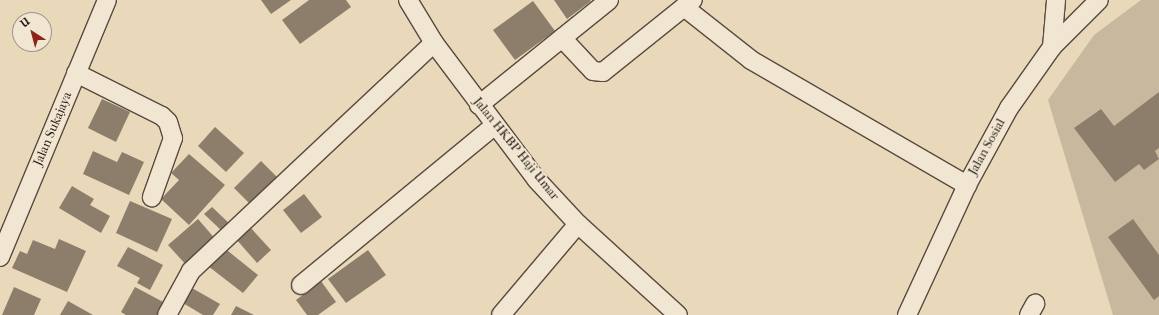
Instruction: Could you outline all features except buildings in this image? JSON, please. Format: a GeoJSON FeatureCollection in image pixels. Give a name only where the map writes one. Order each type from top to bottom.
{"type":"FeatureCollection","features":[{"type":"Feature","properties":{"kind":"street","name":"Jalan Sukajaya"},"geometry":{"type":"LineString","coordinates":[[0,257],[107,0]]}},
{"type":"Feature","properties":{"kind":"street","name":"Jalan HKBP Haji Umar"},"geometry":{"type":"LineString","coordinates":[[408,0],[434,44],[494,126],[536,179],[578,224],[667,311]]}},
{"type":"Feature","properties":{"kind":"street"},"geometry":{"type":"LineString","coordinates":[[479,104],[609,0]]}},
{"type":"Feature","properties":{"kind":"street"},"geometry":{"type":"LineString","coordinates":[[1052,47],[1056,0]]}},
{"type":"Feature","properties":{"kind":"street","name":"Jalan Sosial"},"geometry":{"type":"LineString","coordinates":[[907,315],[967,184],[1009,108],[1052,47],[1099,0]]}},
{"type":"Feature","properties":{"kind":"street"},"geometry":{"type":"LineString","coordinates":[[562,38],[591,69],[600,73],[689,3],[750,60],[967,184]]}},
{"type":"Feature","properties":{"kind":"street"},"geometry":{"type":"LineString","coordinates":[[167,315],[191,271],[434,44]]}},
{"type":"Feature","properties":{"kind":"street"},"geometry":{"type":"LineString","coordinates":[[76,73],[162,116],[168,122],[173,138],[152,197]]}},
{"type":"Feature","properties":{"kind":"street"},"geometry":{"type":"LineString","coordinates":[[301,286],[494,126]]}},
{"type":"Feature","properties":{"kind":"street"},"geometry":{"type":"LineString","coordinates":[[501,315],[578,224]]}},
{"type":"Feature","properties":{"kind":"shaded area"},"geometry":{"type":"Polygon","coordinates":[[[1141,0],[1159,0],[1159,315],[1113,315],[1048,100],[1094,35],[1141,0]]]}}]}
